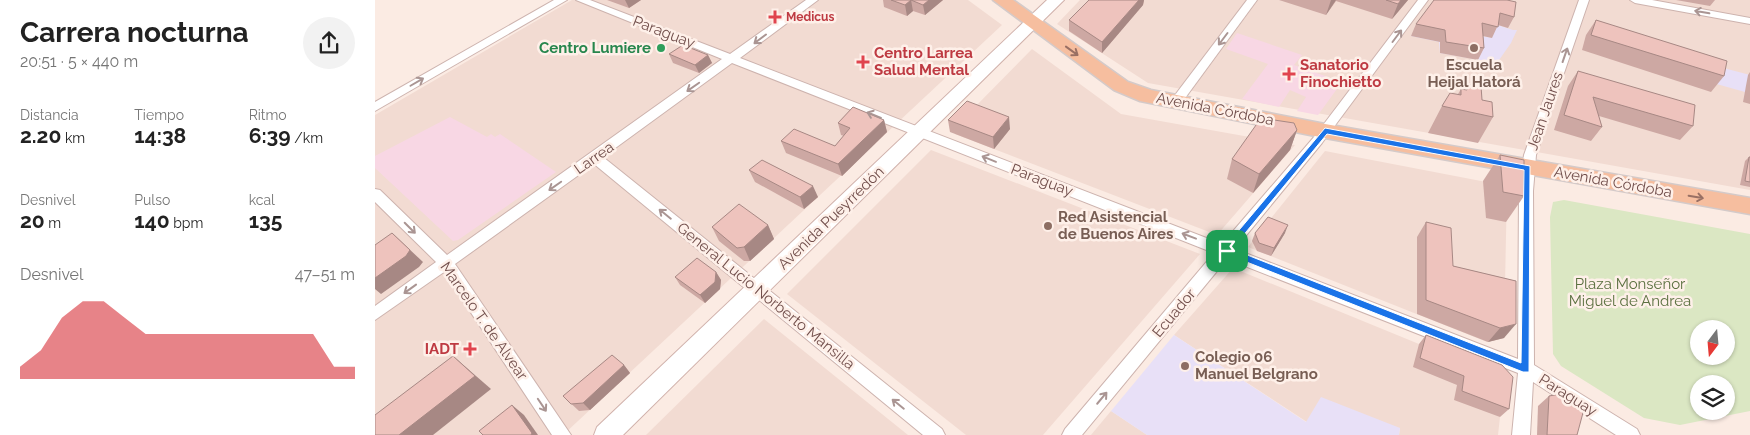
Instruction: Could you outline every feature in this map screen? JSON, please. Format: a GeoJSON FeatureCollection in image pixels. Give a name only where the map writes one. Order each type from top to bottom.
{"type":"FeatureCollection","features":[{"type":"Feature","properties":{"kind":"main road","name":"Avenida Córdoba"},"geometry":{"type":"LineString","coordinates":[[1002,0],[1129,90],[1176,102],[1325,131],[1750,206]]}},
{"type":"Feature","properties":{"kind":"main road","name":"Avenida Pueyrredón"},"geometry":{"type":"LineString","coordinates":[[606,435],[1056,0]]}},
{"type":"Feature","properties":{"kind":"street"},"geometry":{"type":"LineString","coordinates":[[375,107],[562,0]]}},
{"type":"Feature","properties":{"kind":"street","name":"Paraguay"},"geometry":{"type":"LineString","coordinates":[[581,0],[1526,369],[1631,435]]}},
{"type":"Feature","properties":{"kind":"street","name":"Larrea"},"geometry":{"type":"LineString","coordinates":[[375,314],[813,0]]}},
{"type":"Feature","properties":{"kind":"street"},"geometry":{"type":"LineString","coordinates":[[1176,102],[1252,0]]}},
{"type":"Feature","properties":{"kind":"street","name":"Ecuador"},"geometry":{"type":"LineString","coordinates":[[1071,435],[1227,251],[1325,131],[1423,0]]}},
{"type":"Feature","properties":{"kind":"street","name":"Jean Jaures"},"geometry":{"type":"LineString","coordinates":[[1521,435],[1526,369],[1529,155],[1584,0]]}},
{"type":"Feature","properties":{"kind":"street"},"geometry":{"type":"LineString","coordinates":[[1635,0],[1750,21]]}},
{"type":"Feature","properties":{"kind":"street","name":"General Lucio Norberto Mansilla"},"geometry":{"type":"LineString","coordinates":[[595,158],[936,435]]}},
{"type":"Feature","properties":{"kind":"street","name":"Marcelo T. de Alvear"},"geometry":{"type":"LineString","coordinates":[[375,194],[446,263],[562,435]]}},
{"type":"Feature","properties":{"kind":"shaded area"},"geometry":{"type":"Polygon","coordinates":[[[572,0],[968,0],[1002,25],[563,435],[375,435],[375,115],[572,0]]]}},
{"type":"Feature","properties":{"kind":"shaded area"},"geometry":{"type":"Polygon","coordinates":[[[1080,0],[1750,0],[1750,190],[1148,83],[1057,24],[1080,0]]]}},
{"type":"Feature","properties":{"kind":"shaded area","name":"Escuela Heijal Hatorá"},"geometry":{"type":"Polygon","coordinates":[[[1433,4],[1517,30],[1511,43],[1497,63],[1440,53],[1439,42],[1411,36],[1419,24],[1492,38],[1433,4]]]}},
{"type":"Feature","properties":{"kind":"shaded area","name":"Sanatorio Finochietto"},"geometry":{"type":"Polygon","coordinates":[[[1237,33],[1302,55],[1294,65],[1342,82],[1318,115],[1297,111],[1306,97],[1290,90],[1279,107],[1242,99],[1268,64],[1226,49],[1237,33]]]}},
{"type":"Feature","properties":{"kind":"shaded area"},"geometry":{"type":"Polygon","coordinates":[[[1032,49],[1121,114],[1295,145],[1217,235],[955,134],[969,113],[1032,49]]]}},
{"type":"Feature","properties":{"kind":"shaded area"},"geometry":{"type":"Polygon","coordinates":[[[1716,66],[1750,75],[1743,102],[1745,92],[1713,83],[1716,66]]]}},
{"type":"Feature","properties":{"kind":"shaded area"},"geometry":{"type":"Polygon","coordinates":[[[450,117],[487,137],[491,134],[495,137],[500,134],[556,172],[458,240],[453,241],[375,168],[375,156],[450,117]]]}},
{"type":"Feature","properties":{"kind":"shaded area"},"geometry":{"type":"Polygon","coordinates":[[[931,150],[1200,254],[1043,435],[966,435],[787,294],[931,150]]]}},
{"type":"Feature","properties":{"kind":"shaded area"},"geometry":{"type":"Polygon","coordinates":[[[1325,151],[1507,186],[1504,336],[1487,342],[1248,247],[1325,151]]]}},
{"type":"Feature","properties":{"kind":"shaded area"},"geometry":{"type":"Polygon","coordinates":[[[1233,268],[1419,344],[1500,417],[1498,435],[1399,435],[1400,428],[1307,422],[1174,335],[1233,268]]]}},
{"type":"Feature","properties":{"kind":"shaded area"},"geometry":{"type":"Polygon","coordinates":[[[764,319],[908,435],[646,435],[764,319]]]}},
{"type":"Feature","properties":{"kind":"shaded area","name":"Colegio 06 Manuel Belgrano"},"geometry":{"type":"Polygon","coordinates":[[[1174,335],[1306,422],[1321,397],[1400,428],[1399,435],[1147,435],[1111,411],[1174,335]]]}},
{"type":"Feature","properties":{"kind":"shaded area"},"geometry":{"type":"Polygon","coordinates":[[[1111,411],[1147,435],[1091,435],[1111,411]]]}},
{"type":"Feature","properties":{"kind":"green space","name":"Plaza Monseñor Miguel de Andrea"},"geometry":{"type":"Polygon","coordinates":[[[1564,200],[1750,234],[1750,411],[1735,414],[1735,375],[1690,375],[1690,420],[1705,420],[1680,425],[1644,418],[1561,366],[1553,354],[1550,217],[1553,202],[1564,200]]]}},
{"type":"Feature","properties":{"kind":"building"},"geometry":{"type":"Polygon","coordinates":[[[891,0],[911,0],[905,5],[891,0]]]}},
{"type":"Feature","properties":{"kind":"building"},"geometry":{"type":"Polygon","coordinates":[[[911,0],[929,0],[923,5],[911,0]]]}},
{"type":"Feature","properties":{"kind":"building"},"geometry":{"type":"Polygon","coordinates":[[[1089,0],[1139,0],[1102,42],[1069,20],[1089,0]]]}},
{"type":"Feature","properties":{"kind":"building"},"geometry":{"type":"Polygon","coordinates":[[[1386,0],[1401,0],[1398,4],[1386,0]]]}},
{"type":"Feature","properties":{"kind":"building"},"geometry":{"type":"Polygon","coordinates":[[[1434,0],[1507,0],[1516,2],[1514,17],[1500,13],[1498,27],[1482,23],[1484,48],[1446,42],[1445,30],[1416,24],[1434,0]]]}},
{"type":"Feature","properties":{"kind":"building"},"geometry":{"type":"Polygon","coordinates":[[[1596,20],[1727,61],[1724,76],[1591,35],[1596,20]]]}},
{"type":"Feature","properties":{"kind":"building"},"geometry":{"type":"Polygon","coordinates":[[[683,45],[708,55],[695,65],[669,54],[683,45]]]}},
{"type":"Feature","properties":{"kind":"building"},"geometry":{"type":"Polygon","coordinates":[[[1578,71],[1695,105],[1693,126],[1593,97],[1602,127],[1564,115],[1578,71]]]}},
{"type":"Feature","properties":{"kind":"building"},"geometry":{"type":"Polygon","coordinates":[[[1467,84],[1481,86],[1482,100],[1492,102],[1493,117],[1442,106],[1450,93],[1461,95],[1461,89],[1467,90],[1467,84]]]}},
{"type":"Feature","properties":{"kind":"building"},"geometry":{"type":"Polygon","coordinates":[[[967,101],[1009,117],[993,137],[948,120],[967,101]]]}},
{"type":"Feature","properties":{"kind":"building"},"geometry":{"type":"Polygon","coordinates":[[[853,107],[884,120],[838,164],[781,141],[794,129],[835,146],[850,128],[838,123],[853,107]]]}},
{"type":"Feature","properties":{"kind":"building"},"geometry":{"type":"Polygon","coordinates":[[[1261,118],[1294,123],[1297,130],[1259,174],[1232,159],[1261,118]]]}},
{"type":"Feature","properties":{"kind":"building"},"geometry":{"type":"Polygon","coordinates":[[[1500,155],[1524,160],[1524,196],[1503,192],[1500,155]]]}},
{"type":"Feature","properties":{"kind":"building"},"geometry":{"type":"Polygon","coordinates":[[[1750,157],[1750,182],[1745,181],[1750,157]]]}},
{"type":"Feature","properties":{"kind":"building"},"geometry":{"type":"Polygon","coordinates":[[[762,160],[813,186],[800,197],[749,170],[762,160]]]}},
{"type":"Feature","properties":{"kind":"building"},"geometry":{"type":"Polygon","coordinates":[[[739,204],[768,225],[744,247],[737,248],[712,227],[739,204]]]}},
{"type":"Feature","properties":{"kind":"building"},"geometry":{"type":"Polygon","coordinates":[[[1268,217],[1288,225],[1274,248],[1259,243],[1255,233],[1268,217]]]}},
{"type":"Feature","properties":{"kind":"building"},"geometry":{"type":"Polygon","coordinates":[[[1426,222],[1451,228],[1453,266],[1516,281],[1516,324],[1500,328],[1426,300],[1426,222]]]}},
{"type":"Feature","properties":{"kind":"building"},"geometry":{"type":"Polygon","coordinates":[[[392,233],[410,250],[406,256],[375,278],[375,245],[392,233]]]}},
{"type":"Feature","properties":{"kind":"building"},"geometry":{"type":"Polygon","coordinates":[[[697,258],[716,272],[715,282],[700,295],[675,277],[697,258]]]}},
{"type":"Feature","properties":{"kind":"building"},"geometry":{"type":"Polygon","coordinates":[[[1426,335],[1502,365],[1513,377],[1509,409],[1462,391],[1464,376],[1420,358],[1426,335]]]}},
{"type":"Feature","properties":{"kind":"building"},"geometry":{"type":"Polygon","coordinates":[[[612,355],[624,365],[583,403],[571,404],[563,396],[612,355]]]}},
{"type":"Feature","properties":{"kind":"building"},"geometry":{"type":"Polygon","coordinates":[[[453,356],[475,376],[399,435],[375,435],[375,415],[453,356]]]}},
{"type":"Feature","properties":{"kind":"building"},"geometry":{"type":"Polygon","coordinates":[[[1560,394],[1584,409],[1577,435],[1547,435],[1549,396],[1560,394]]]}},
{"type":"Feature","properties":{"kind":"building"},"geometry":{"type":"Polygon","coordinates":[[[512,405],[532,433],[531,435],[483,435],[479,431],[512,405]]]}},
{"type":"Feature","properties":{"kind":"place","name":"Medicus"},"geometry":{"type":"Point","coordinates":[775,17]}},
{"type":"Feature","properties":{"kind":"place","name":"Centro Lumiere"},"geometry":{"type":"Point","coordinates":[661,48]}},
{"type":"Feature","properties":{"kind":"place","name":"Escuela Heijal Hatorá"},"geometry":{"type":"Point","coordinates":[1474,48]}},
{"type":"Feature","properties":{"kind":"place","name":"Centro Larrea Salud Mental"},"geometry":{"type":"Point","coordinates":[863,62]}},
{"type":"Feature","properties":{"kind":"place","name":"Sanatorio Finochietto"},"geometry":{"type":"Point","coordinates":[1289,74]}},
{"type":"Feature","properties":{"kind":"place","name":"Red Asistencial de Buenos Aires"},"geometry":{"type":"Point","coordinates":[1048,226]}},
{"type":"Feature","properties":{"kind":"place","name":"IADT"},"geometry":{"type":"Point","coordinates":[470,349]}},
{"type":"Feature","properties":{"kind":"place","name":"Colegio 06 Manuel Belgrano"},"geometry":{"type":"Point","coordinates":[1185,366]}},
{"type":"Feature","properties":{"kind":"route"},"geometry":{"type":"LineString","coordinates":[[1325,131],[1528,168],[1526,191],[1526,369],[1227,251],[1325,131]]}}]}
